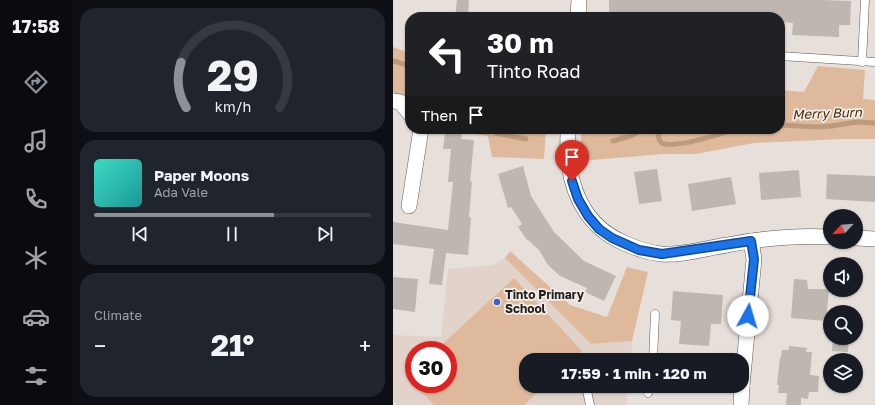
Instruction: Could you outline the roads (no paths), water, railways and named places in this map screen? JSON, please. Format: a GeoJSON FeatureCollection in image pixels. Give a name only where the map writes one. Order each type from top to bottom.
{"type":"FeatureCollection","features":[{"type":"Feature","properties":{"kind":"street"},"geometry":{"type":"LineString","coordinates":[[578,12],[579,0]]}},
{"type":"Feature","properties":{"kind":"street"},"geometry":{"type":"LineString","coordinates":[[393,101],[399,102],[405,109]]}},
{"type":"Feature","properties":{"kind":"street"},"geometry":{"type":"LineString","coordinates":[[409,206],[420,134]]}},
{"type":"Feature","properties":{"kind":"street"},"geometry":{"type":"LineString","coordinates":[[568,134],[569,165],[578,199],[588,216],[599,229],[612,238],[639,250],[662,254],[751,241],[823,236]]}},
{"type":"Feature","properties":{"kind":"street"},"geometry":{"type":"LineString","coordinates":[[863,238],[875,239]]}},
{"type":"Feature","properties":{"kind":"street"},"geometry":{"type":"LineString","coordinates":[[745,353],[754,259],[751,241]]}},
{"type":"Feature","properties":{"kind":"street"},"geometry":{"type":"LineString","coordinates":[[741,393],[741,405]]}},
{"type":"Feature","properties":{"kind":"lane"},"geometry":{"type":"LineString","coordinates":[[862,62],[865,0]]}},
{"type":"Feature","properties":{"kind":"lane"},"geometry":{"type":"LineString","coordinates":[[785,56],[875,62]]}},
{"type":"Feature","properties":{"kind":"lane"},"geometry":{"type":"LineString","coordinates":[[653,353],[655,314]]}},
{"type":"Feature","properties":{"kind":"lane"},"geometry":{"type":"LineString","coordinates":[[587,393],[590,405]]}},
{"type":"Feature","properties":{"kind":"waterway","name":"Merry Burn"},"geometry":{"type":"LineString","coordinates":[[393,61],[405,65]]}},
{"type":"Feature","properties":{"kind":"waterway","name":"Merry Burn"},"geometry":{"type":"LineString","coordinates":[[785,125],[818,127],[856,122],[875,123]]}},
{"type":"Feature","properties":{"kind":"waterway","name":"Merry Burn"},"geometry":{"type":"LineString","coordinates":[[501,134],[526,139]]}},
{"type":"Feature","properties":{"kind":"waterway","name":"Merry Burn"},"geometry":{"type":"LineString","coordinates":[[613,141],[634,134]]}},
{"type":"Feature","properties":{"kind":"waterway","name":"Merry Burn"},"geometry":{"type":"LineString","coordinates":[[658,134],[660,142],[668,144],[686,143],[719,134]]}},
{"type":"Feature","properties":{"kind":"place","name":"Tinto Primary School"},"geometry":{"type":"Point","coordinates":[497,302]}}]}
